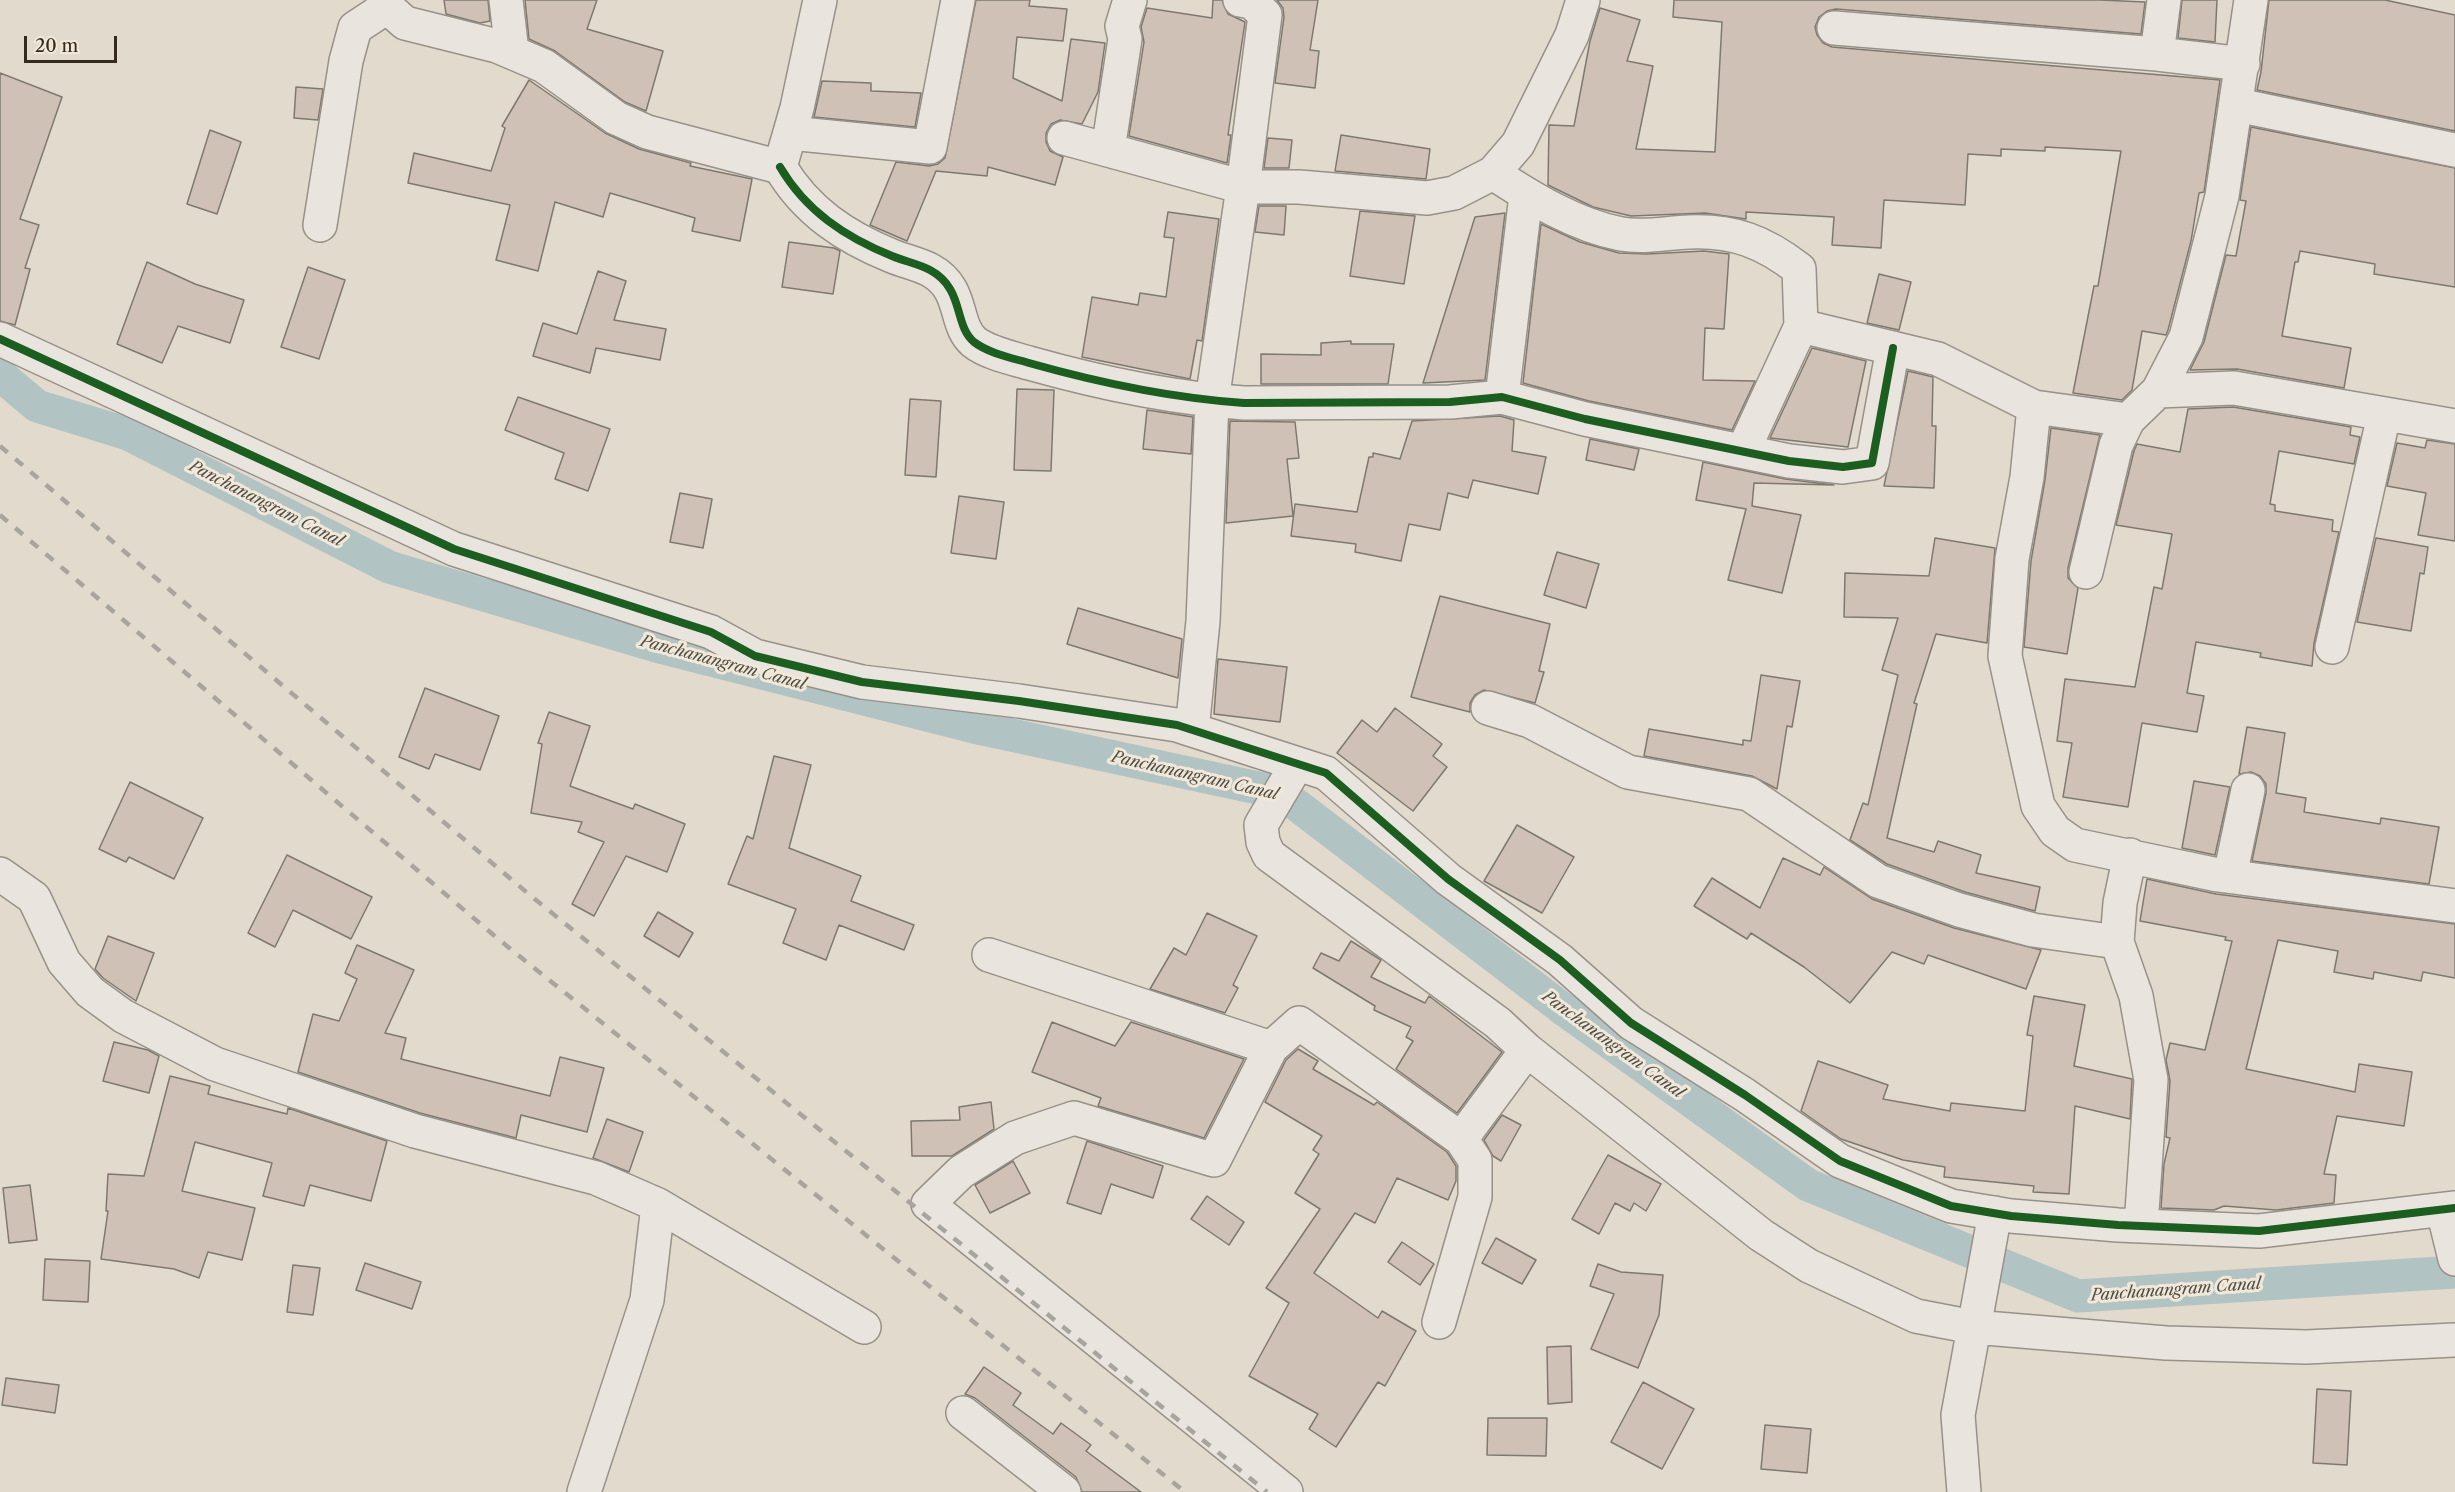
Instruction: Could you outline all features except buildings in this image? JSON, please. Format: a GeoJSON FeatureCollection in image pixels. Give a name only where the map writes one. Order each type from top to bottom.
{"type":"FeatureCollection","features":[{"type":"Feature","properties":{"kind":"street"},"geometry":{"type":"LineString","coordinates":[[506,0],[512,52]]}},
{"type":"Feature","properties":{"kind":"street"},"geometry":{"type":"LineString","coordinates":[[819,0],[790,133],[780,167],[790,185],[823,219],[846,235],[891,256],[930,270],[946,281],[956,297],[968,333],[974,341],[1014,358],[1097,383],[1212,401],[1438,402],[1502,397],[1585,419],[1789,461],[1843,467],[1872,463],[1893,348]]}},
{"type":"Feature","properties":{"kind":"street"},"geometry":{"type":"LineString","coordinates":[[790,133],[930,147],[958,0]]}},
{"type":"Feature","properties":{"kind":"street"},"geometry":{"type":"LineString","coordinates":[[1108,150],[1125,39],[1122,26],[1130,0]]}},
{"type":"Feature","properties":{"kind":"street"},"geometry":{"type":"LineString","coordinates":[[1192,730],[1203,621],[1212,401],[1265,15],[1252,2],[1239,0]]}},
{"type":"Feature","properties":{"kind":"street"},"geometry":{"type":"LineString","coordinates":[[1064,138],[1243,187],[1299,187],[1427,198],[1454,193],[1493,173],[1518,144],[1572,35],[1583,0]]}},
{"type":"Feature","properties":{"kind":"street"},"geometry":{"type":"LineString","coordinates":[[2157,54],[2164,0]]}},
{"type":"Feature","properties":{"kind":"street"},"geometry":{"type":"LineString","coordinates":[[2086,572],[2116,445],[2128,420],[2158,391],[2186,337],[2222,196],[2251,0]]}},
{"type":"Feature","properties":{"kind":"street"},"geometry":{"type":"LineString","coordinates":[[320,225],[346,61],[355,28],[385,4],[405,22],[512,52],[544,66],[616,118],[647,132],[780,167]]}},
{"type":"Feature","properties":{"kind":"street"},"geometry":{"type":"LineString","coordinates":[[1834,28],[2157,54],[2243,64]]}},
{"type":"Feature","properties":{"kind":"street"},"geometry":{"type":"LineString","coordinates":[[2237,105],[2455,150]]}},
{"type":"Feature","properties":{"kind":"street"},"geometry":{"type":"LineString","coordinates":[[1493,173],[1526,195],[1587,224],[1621,234],[1649,236],[1691,232],[1747,237],[1779,253],[1799,269],[1801,326],[1743,451]]}},
{"type":"Feature","properties":{"kind":"street"},"geometry":{"type":"LineString","coordinates":[[1502,397],[1526,195]]}},
{"type":"Feature","properties":{"kind":"street"},"geometry":{"type":"LineString","coordinates":[[1801,326],[1938,359],[2034,406],[2128,420]]}},
{"type":"Feature","properties":{"kind":"street"},"geometry":{"type":"LineString","coordinates":[[0,339],[454,549],[711,632],[755,656],[862,682],[1019,701],[1177,725],[1290,774],[1326,773],[1448,879],[1560,960],[1631,1023],[1745,1095],[1840,1161],[1951,1206],[1995,1213],[2141,1226],[2259,1231],[2449,1209],[2455,1259]]}},
{"type":"Feature","properties":{"kind":"street"},"geometry":{"type":"LineString","coordinates":[[2158,391],[2234,388],[2384,416],[2455,426]]}},
{"type":"Feature","properties":{"kind":"street"},"geometry":{"type":"LineString","coordinates":[[2034,406],[2027,477],[2012,560],[2005,656],[2038,806],[2055,831],[2075,844],[2230,876],[2455,906]]}},
{"type":"Feature","properties":{"kind":"street"},"geometry":{"type":"LineString","coordinates":[[2332,647],[2384,416]]}},
{"type":"Feature","properties":{"kind":"street"},"geometry":{"type":"LineString","coordinates":[[1488,708],[1530,721],[1628,772],[1749,794],[1835,854],[1888,885],[1959,910],[2033,930],[2117,942]]}},
{"type":"Feature","properties":{"kind":"street"},"geometry":{"type":"LineString","coordinates":[[1290,774],[1261,825],[1263,842],[1269,855],[1498,1023],[1527,1050],[1761,1235],[1809,1266],[1916,1316],[1976,1312],[2166,1343],[2294,1347],[2455,1340]]}},
{"type":"Feature","properties":{"kind":"street"},"geometry":{"type":"LineString","coordinates":[[2230,876],[2248,790]]}},
{"type":"Feature","properties":{"kind":"street"},"geometry":{"type":"LineString","coordinates":[[2130,855],[2120,903],[2117,942],[2136,996],[2151,1080],[2141,1226]]}},
{"type":"Feature","properties":{"kind":"street"},"geometry":{"type":"LineString","coordinates":[[0,874],[34,898],[64,962],[90,992],[123,1016],[215,1064],[415,1131],[596,1178],[658,1205],[864,1328]]}},
{"type":"Feature","properties":{"kind":"street"},"geometry":{"type":"LineString","coordinates":[[989,955],[1271,1048]]}},
{"type":"Feature","properties":{"kind":"street"},"geometry":{"type":"LineString","coordinates":[[1286,1492],[928,1204],[961,1172],[1015,1138],[1074,1118],[1214,1160],[1271,1048],[1299,1023],[1461,1139],[1475,1160],[1475,1197],[1439,1322]]}},
{"type":"Feature","properties":{"kind":"street"},"geometry":{"type":"LineString","coordinates":[[1461,1139],[1527,1050]]}},
{"type":"Feature","properties":{"kind":"street"},"geometry":{"type":"LineString","coordinates":[[584,1492],[647,1300],[658,1205]]}},
{"type":"Feature","properties":{"kind":"street"},"geometry":{"type":"LineString","coordinates":[[1964,1492],[1958,1415],[1995,1213]]}},
{"type":"Feature","properties":{"kind":"street"},"geometry":{"type":"LineString","coordinates":[[963,1413],[1064,1492]]}},
{"type":"Feature","properties":{"kind":"waterway","name":"Panchanangram Canal"},"geometry":{"type":"LineString","coordinates":[[0,375],[37,406],[128,434],[389,567],[656,646],[974,727],[1281,793],[1559,1006],[1808,1185],[2078,1296],[2455,1272]]}},
{"type":"Feature","properties":{"kind":"railway"},"geometry":{"type":"LineString","coordinates":[[0,446],[531,896],[1267,1492]]}},
{"type":"Feature","properties":{"kind":"railway"},"geometry":{"type":"LineString","coordinates":[[0,515],[497,938],[1185,1492]]}},
{"type":"Feature","properties":{"kind":"cycle path"},"geometry":{"type":"LineString","coordinates":[[780,167],[802,197],[828,221],[875,249],[926,268],[941,278],[954,296],[968,335],[980,346],[1000,355],[1056,370],[1163,393],[1244,403],[1450,402],[1502,397],[1585,419],[1789,461],[1843,467],[1872,463],[1893,348]]}},
{"type":"Feature","properties":{"kind":"cycle path"},"geometry":{"type":"LineString","coordinates":[[0,339],[454,549],[711,632],[755,656],[862,682],[1019,701],[1177,725],[1326,773],[1448,879],[1560,960],[1631,1023],[1745,1095],[1840,1161],[1951,1206],[2011,1216],[2118,1225],[2259,1231],[2455,1208]]}}]}
